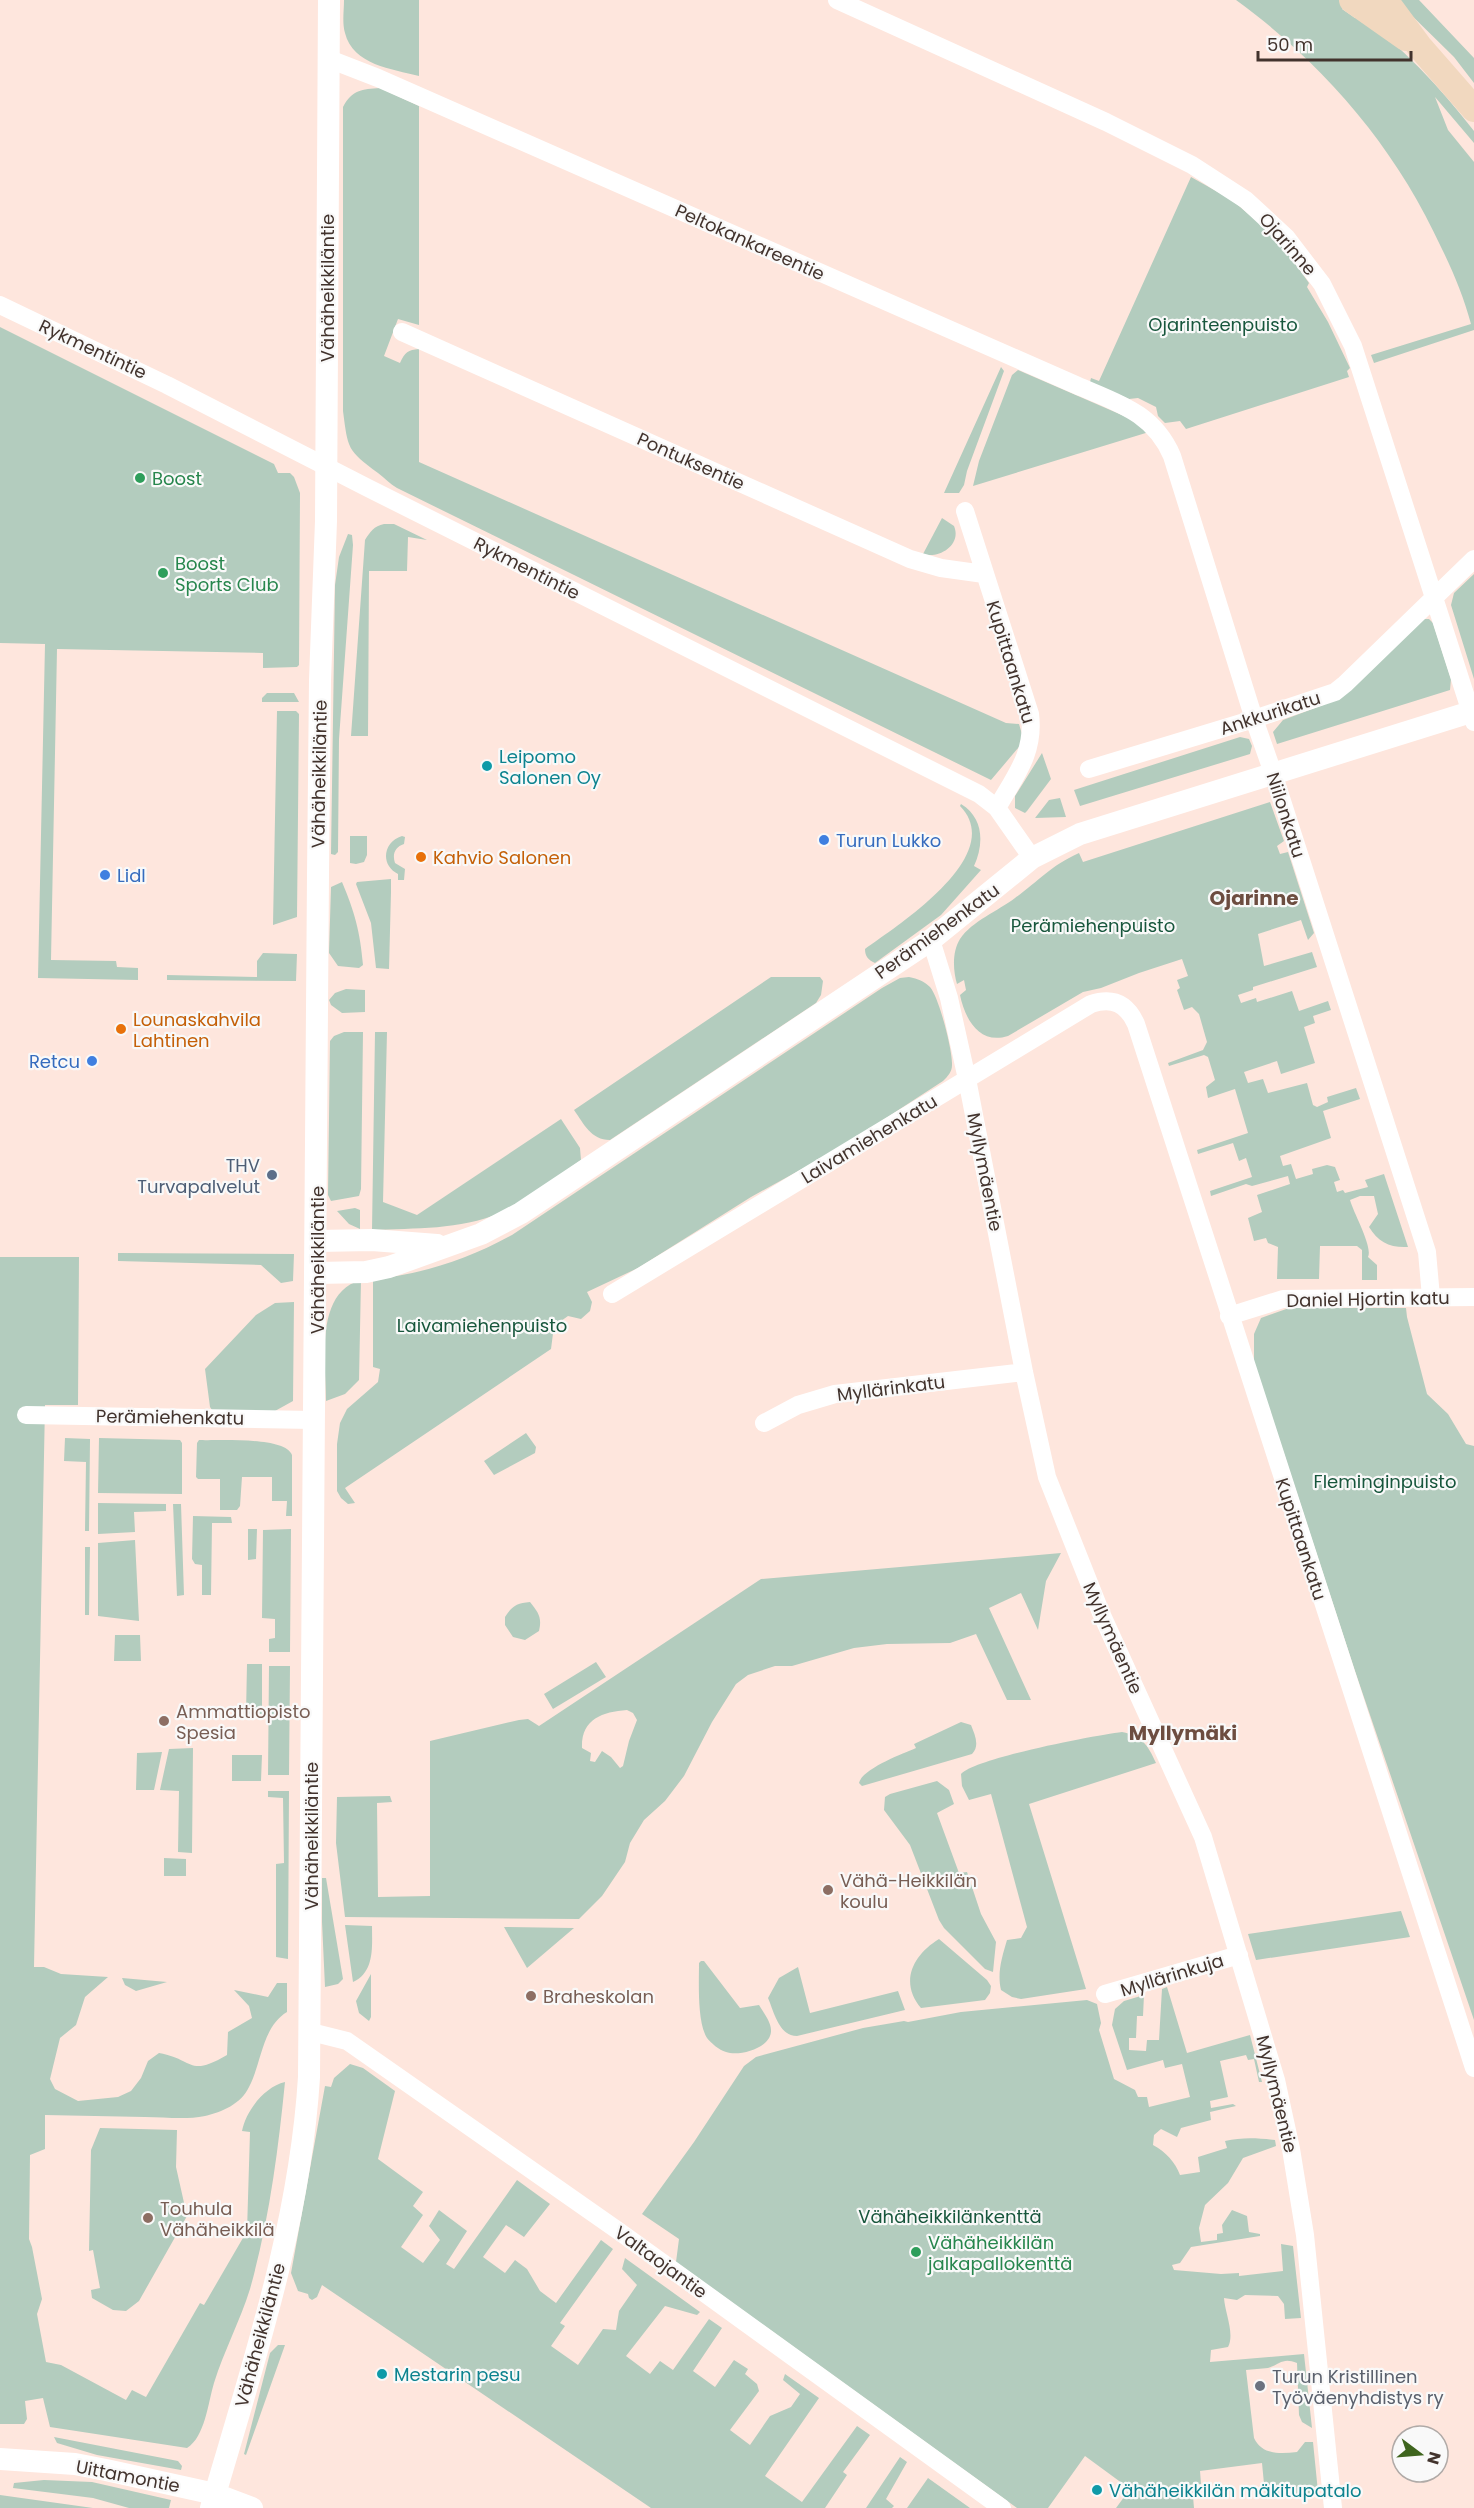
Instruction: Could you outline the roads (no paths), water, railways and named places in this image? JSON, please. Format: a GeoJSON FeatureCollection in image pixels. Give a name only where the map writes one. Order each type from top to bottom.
{"type":"FeatureCollection","features":[{"type":"Feature","properties":{"kind":"main road"},"geometry":{"type":"LineString","coordinates":[[1352,0],[1419,46]]}},
{"type":"Feature","properties":{"kind":"main road"},"geometry":{"type":"LineString","coordinates":[[1385,0],[1419,46],[1474,109]]}},
{"type":"Feature","properties":{"kind":"street","name":"Vähäheikkiläntie"},"geometry":{"type":"LineString","coordinates":[[213,2501],[284,2245],[308,2105],[311,2032],[320,737],[326,465],[329,0]]}},
{"type":"Feature","properties":{"kind":"street","name":"Ojarinne"},"geometry":{"type":"LineString","coordinates":[[837,0],[1096,117],[1184,161],[1228,186],[1269,219],[1303,256],[1322,284],[1353,346],[1473,715]]}},
{"type":"Feature","properties":{"kind":"street","name":"Peltokankareentie"},"geometry":{"type":"LineString","coordinates":[[328,59],[378,78],[1139,413],[1164,438]]}},
{"type":"Feature","properties":{"kind":"street","name":"Rykmentintie"},"geometry":{"type":"LineString","coordinates":[[0,305],[167,385],[979,794],[996,808],[1032,858]]}},
{"type":"Feature","properties":{"kind":"street","name":"Pontuksentie"},"geometry":{"type":"LineString","coordinates":[[402,332],[910,559],[941,568],[984,574]]}},
{"type":"Feature","properties":{"kind":"street","name":"Niilonkatu"},"geometry":{"type":"LineString","coordinates":[[1164,438],[1172,456],[1254,720],[1274,773],[1427,1252],[1431,1297]]}},
{"type":"Feature","properties":{"kind":"street","name":"Kupittaankatu"},"geometry":{"type":"LineString","coordinates":[[965,511],[1030,714],[1032,727],[1031,740],[1025,758],[996,808]]}},
{"type":"Feature","properties":{"kind":"street","name":"Ankkurikatu"},"geometry":{"type":"LineString","coordinates":[[1089,769],[1254,720],[1335,692],[1474,559]]}},
{"type":"Feature","properties":{"kind":"street","name":"Perämiehenkatu"},"geometry":{"type":"LineString","coordinates":[[316,1273],[366,1272],[389,1267],[481,1234],[521,1213],[931,940],[1032,858],[1080,834],[1274,773],[1473,715]]}},
{"type":"Feature","properties":{"kind":"street","name":"Myllymäentie"},"geometry":{"type":"LineString","coordinates":[[931,940],[949,998],[967,1079],[1024,1372],[1047,1477],[1101,1613],[1203,1837],[1276,2080],[1291,2149],[1306,2245],[1333,2508]]}},
{"type":"Feature","properties":{"kind":"street","name":"Laivamiehenkatu"},"geometry":{"type":"LineString","coordinates":[[612,1294],[1091,1004],[1117,1002],[1128,1010]]}},
{"type":"Feature","properties":{"kind":"street","name":"Kupittaankatu"},"geometry":{"type":"LineString","coordinates":[[1128,1010],[1136,1024],[1474,2068]]}},
{"type":"Feature","properties":{"kind":"street","name":"Perämiehenkatu"},"geometry":{"type":"LineString","coordinates":[[317,1241],[372,1240],[445,1246]]}},
{"type":"Feature","properties":{"kind":"street","name":"Daniel Hjortin katu"},"geometry":{"type":"LineString","coordinates":[[1229,1316],[1283,1299],[1474,1297]]}},
{"type":"Feature","properties":{"kind":"street","name":"Myllärinkatu"},"geometry":{"type":"LineString","coordinates":[[764,1423],[798,1405],[835,1394],[1024,1372]]}},
{"type":"Feature","properties":{"kind":"street","name":"Perämiehenkatu"},"geometry":{"type":"LineString","coordinates":[[26,1415],[314,1420]]}},
{"type":"Feature","properties":{"kind":"street","name":"Myllärinkuja"},"geometry":{"type":"LineString","coordinates":[[1105,1994],[1239,1955]]}},
{"type":"Feature","properties":{"kind":"street","name":"Valtaojantie"},"geometry":{"type":"LineString","coordinates":[[311,2032],[347,2041],[620,2232],[1002,2508]]}},
{"type":"Feature","properties":{"kind":"street","name":"Uittamontie"},"geometry":{"type":"LineString","coordinates":[[0,2459],[75,2464],[213,2501],[252,2508]]}},
{"type":"Feature","properties":{"kind":"place","name":"Boost"},"geometry":{"type":"Point","coordinates":[140,478]}},
{"type":"Feature","properties":{"kind":"place","name":"Boost Sports Club"},"geometry":{"type":"Point","coordinates":[163,573]}},
{"type":"Feature","properties":{"kind":"place","name":"Leipomo Salonen Oy"},"geometry":{"type":"Point","coordinates":[487,766]}},
{"type":"Feature","properties":{"kind":"place","name":"Turun Lukko"},"geometry":{"type":"Point","coordinates":[824,840]}},
{"type":"Feature","properties":{"kind":"place","name":"Kahvio Salonen"},"geometry":{"type":"Point","coordinates":[421,857]}},
{"type":"Feature","properties":{"kind":"place","name":"Lidl"},"geometry":{"type":"Point","coordinates":[105,875]}},
{"type":"Feature","properties":{"kind":"place","name":"Lounaskahvila Lahtinen"},"geometry":{"type":"Point","coordinates":[121,1029]}},
{"type":"Feature","properties":{"kind":"place","name":"Retcu"},"geometry":{"type":"Point","coordinates":[92,1061]}},
{"type":"Feature","properties":{"kind":"place","name":"THV Turvapalvelut"},"geometry":{"type":"Point","coordinates":[272,1175]}},
{"type":"Feature","properties":{"kind":"place","name":"Ammattiopisto Spesia"},"geometry":{"type":"Point","coordinates":[164,1721]}},
{"type":"Feature","properties":{"kind":"place","name":"Vähä-Heikkilän koulu"},"geometry":{"type":"Point","coordinates":[828,1890]}},
{"type":"Feature","properties":{"kind":"place","name":"Braheskolan"},"geometry":{"type":"Point","coordinates":[531,1996]}},
{"type":"Feature","properties":{"kind":"place","name":"Touhula Vähäheikkilä"},"geometry":{"type":"Point","coordinates":[148,2218]}},
{"type":"Feature","properties":{"kind":"place","name":"Vähäheikkilän jalkapallokenttä"},"geometry":{"type":"Point","coordinates":[916,2252]}},
{"type":"Feature","properties":{"kind":"place","name":"Mestarin pesu"},"geometry":{"type":"Point","coordinates":[382,2374]}},
{"type":"Feature","properties":{"kind":"place","name":"Turun Kristillinen Työväenyhdistys ry"},"geometry":{"type":"Point","coordinates":[1260,2386]}},
{"type":"Feature","properties":{"kind":"place","name":"Vähäheikkilän mäkitupatalo"},"geometry":{"type":"Point","coordinates":[1097,2490]}},
{"type":"Feature","properties":{"kind":"district","name":"Ojarinne"},"geometry":{"type":"Point","coordinates":[1254,898]}},
{"type":"Feature","properties":{"kind":"district","name":"Myllymäki"},"geometry":{"type":"Point","coordinates":[1183,1733]}},
{"type":"Feature","properties":{"kind":"park label","name":"Ojarinteenpuisto"},"geometry":{"type":"Point","coordinates":[1223,324]}},
{"type":"Feature","properties":{"kind":"park label","name":"Perämiehenpuisto"},"geometry":{"type":"Point","coordinates":[1093,925]}},
{"type":"Feature","properties":{"kind":"park label","name":"Laivamiehenpuisto"},"geometry":{"type":"Point","coordinates":[482,1325]}},
{"type":"Feature","properties":{"kind":"park label","name":"Fleminginpuisto"},"geometry":{"type":"Point","coordinates":[1385,1481]}},
{"type":"Feature","properties":{"kind":"park label","name":"Vähäheikkilänkenttä"},"geometry":{"type":"Point","coordinates":[950,2216]}}]}
